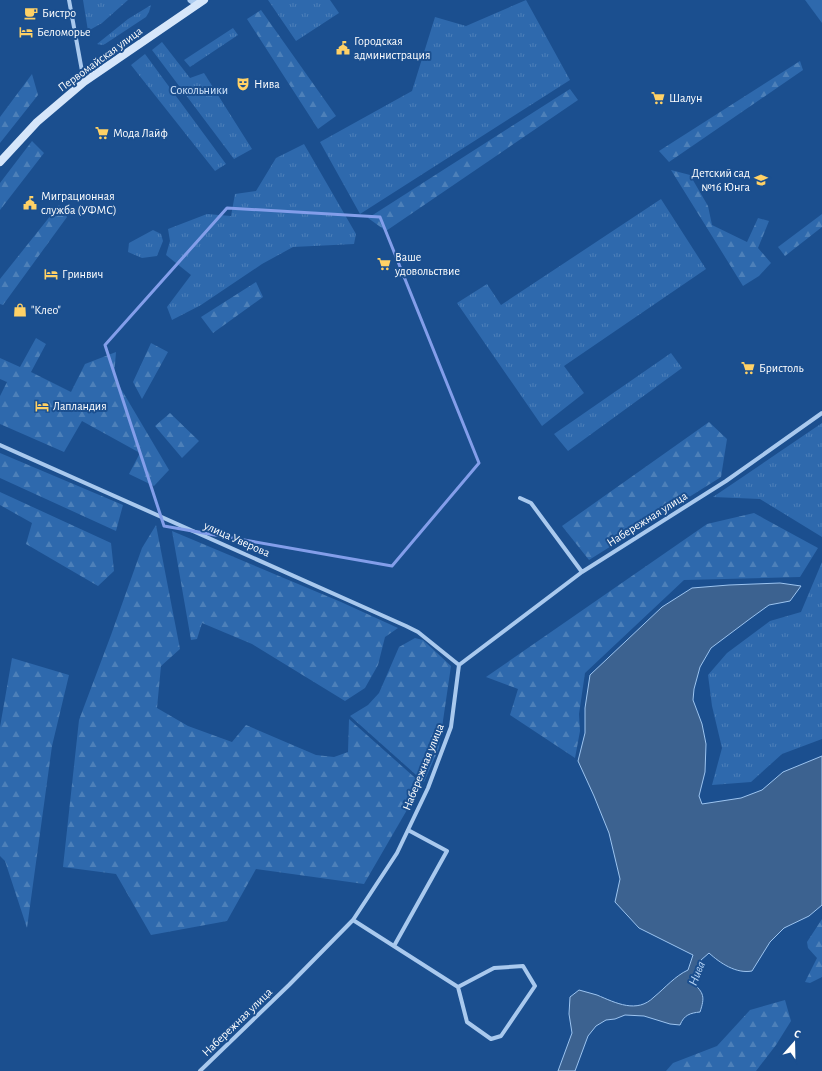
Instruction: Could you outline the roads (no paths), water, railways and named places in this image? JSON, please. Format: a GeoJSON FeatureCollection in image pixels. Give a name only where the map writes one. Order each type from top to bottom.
{"type":"FeatureCollection","features":[{"type":"Feature","properties":{"kind":"main road","name":"Первомайская улица"},"geometry":{"type":"LineString","coordinates":[[0,162],[37,122],[84,82],[197,1]]}},
{"type":"Feature","properties":{"kind":"street"},"geometry":{"type":"LineString","coordinates":[[70,0],[84,82]]}},
{"type":"Feature","properties":{"kind":"street","name":"Набережная улица"},"geometry":{"type":"LineString","coordinates":[[200,1071],[295,980],[353,920],[397,853],[428,788],[451,727],[459,664],[582,572],[726,481],[822,413]]}},
{"type":"Feature","properties":{"kind":"street","name":"улица Уверова"},"geometry":{"type":"LineString","coordinates":[[0,445],[406,626],[418,632],[459,664]]}},
{"type":"Feature","properties":{"kind":"street"},"geometry":{"type":"LineString","coordinates":[[520,498],[531,504],[582,572]]}},
{"type":"Feature","properties":{"kind":"street"},"geometry":{"type":"LineString","coordinates":[[394,946],[447,851],[408,830]]}},
{"type":"Feature","properties":{"kind":"street"},"geometry":{"type":"LineString","coordinates":[[353,920],[458,987],[467,1022],[491,1039],[502,1036],[535,986],[523,966],[494,968],[458,987]]}},
{"type":"Feature","properties":{"kind":"water","name":"Нива"},"geometry":{"type":"Polygon","coordinates":[[[780,583],[801,586],[790,601],[769,605],[711,648],[700,667],[694,689],[693,700],[702,724],[706,744],[705,772],[699,796],[702,804],[741,798],[762,790],[783,772],[822,756],[822,905],[809,916],[784,928],[770,942],[752,971],[740,971],[729,967],[709,953],[701,960],[693,983],[701,993],[703,999],[700,1012],[688,1015],[683,1019],[680,1025],[670,1024],[644,1016],[625,1015],[615,1019],[606,1020],[596,1026],[588,1036],[575,1071],[558,1071],[572,1033],[569,1014],[570,997],[579,990],[597,995],[619,1004],[634,1006],[641,1005],[658,994],[674,979],[688,970],[693,955],[639,928],[615,902],[620,879],[609,833],[578,761],[585,733],[585,708],[590,675],[662,607],[692,588],[780,583]]]}},
{"type":"Feature","properties":{"kind":"place","name":"Бистро"},"geometry":{"type":"Point","coordinates":[31,13]}},
{"type":"Feature","properties":{"kind":"place","name":"Беломорье"},"geometry":{"type":"Point","coordinates":[26,32]}},
{"type":"Feature","properties":{"kind":"place","name":"Городская администрация"},"geometry":{"type":"Point","coordinates":[343,48]}},
{"type":"Feature","properties":{"kind":"place","name":"Нива"},"geometry":{"type":"Point","coordinates":[243,84]}},
{"type":"Feature","properties":{"kind":"place","name":"Шалун"},"geometry":{"type":"Point","coordinates":[658,98]}},
{"type":"Feature","properties":{"kind":"place","name":"Мода Лайф"},"geometry":{"type":"Point","coordinates":[102,133]}},
{"type":"Feature","properties":{"kind":"place","name":"Детский сад №16 Юнга"},"geometry":{"type":"Point","coordinates":[761,180]}},
{"type":"Feature","properties":{"kind":"place","name":"Миграционная служба (УФМС)"},"geometry":{"type":"Point","coordinates":[30,203]}},
{"type":"Feature","properties":{"kind":"place","name":"Ваше удовольствие"},"geometry":{"type":"Point","coordinates":[384,264]}},
{"type":"Feature","properties":{"kind":"place","name":"Гринвич"},"geometry":{"type":"Point","coordinates":[51,274]}},
{"type":"Feature","properties":{"kind":"place","name":"\"Клео\""},"geometry":{"type":"Point","coordinates":[20,310]}},
{"type":"Feature","properties":{"kind":"place","name":"Бристоль"},"geometry":{"type":"Point","coordinates":[748,368]}},
{"type":"Feature","properties":{"kind":"place","name":"Лапландия"},"geometry":{"type":"Point","coordinates":[42,406]}},
{"type":"Feature","properties":{"kind":"park label","name":"Сокольники"},"geometry":{"type":"Point","coordinates":[199,90]}}]}
